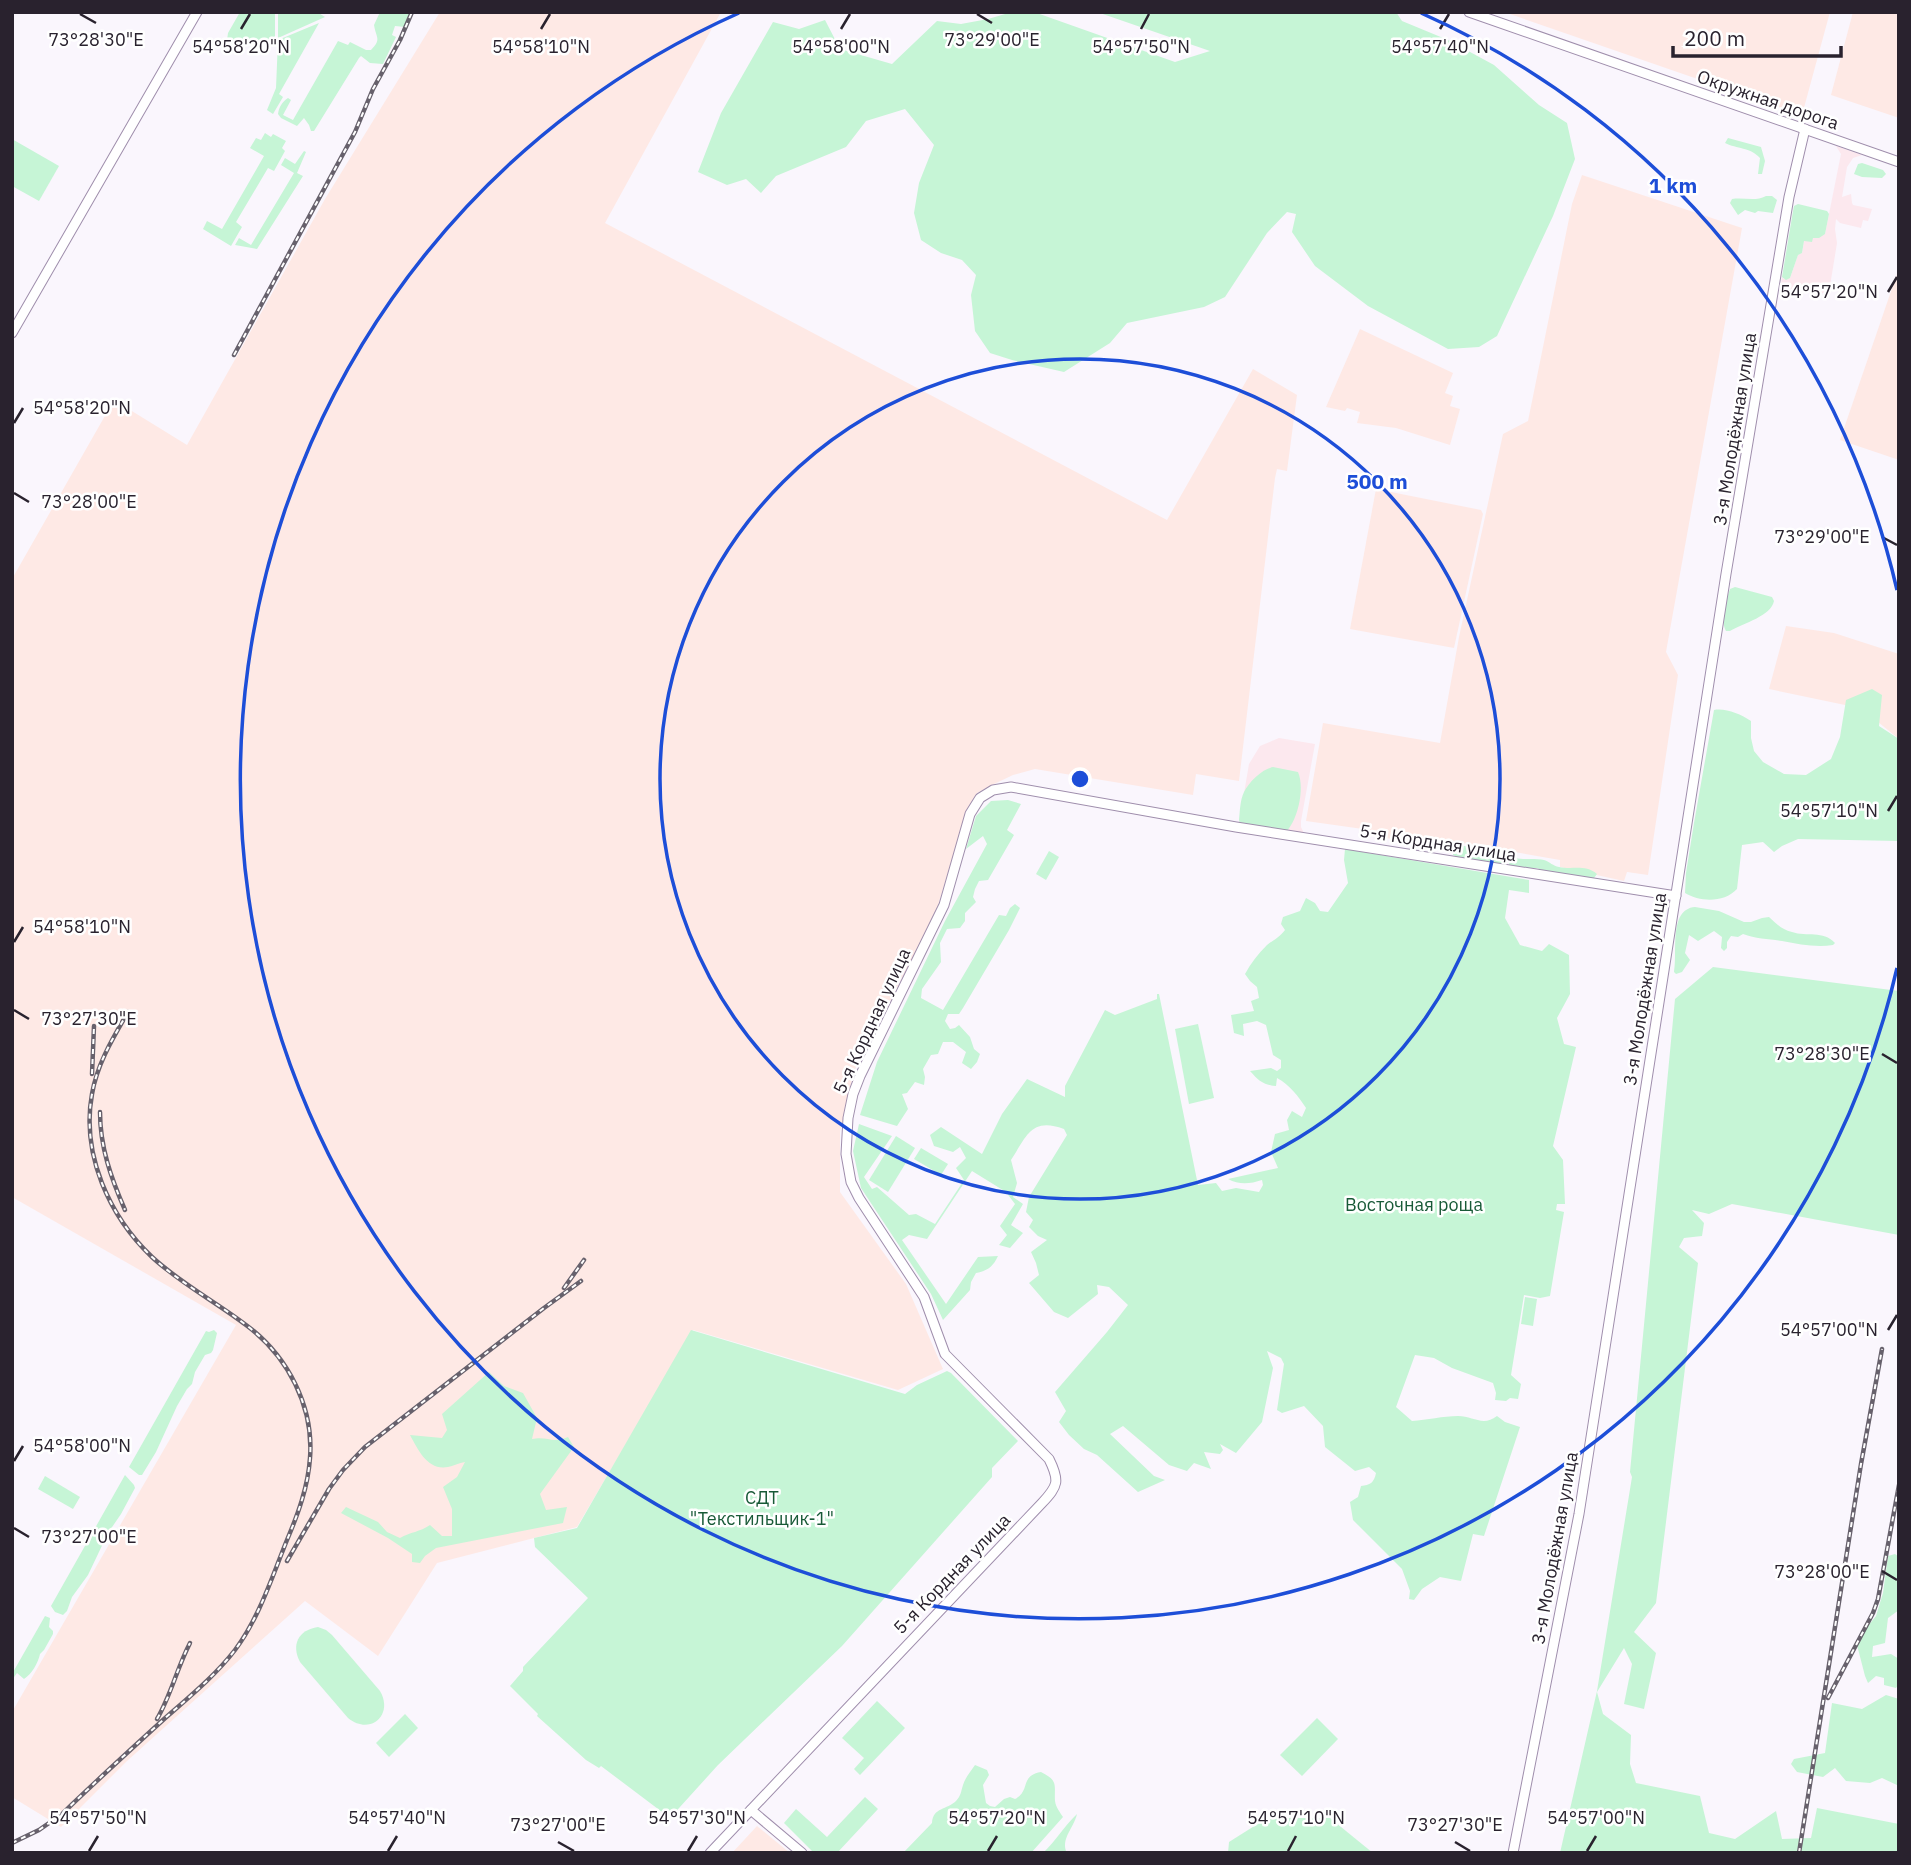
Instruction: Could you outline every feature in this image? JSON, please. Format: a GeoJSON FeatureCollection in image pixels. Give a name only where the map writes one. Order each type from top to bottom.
{"type":"FeatureCollection","features":[{"type":"Feature","properties":{"kind":"main road"},"geometry":{"type":"LineString","coordinates":[[13,331],[197,12]]}},
{"type":"Feature","properties":{"kind":"main road","name":"Окружная дорога"},"geometry":{"type":"LineString","coordinates":[[1469,12],[1899,162]]}},
{"type":"Feature","properties":{"kind":"main road","name":"3-я Молодёжная улица"},"geometry":{"type":"LineString","coordinates":[[1513,1853],[1579,1514],[1775,281],[1789,197],[1805,129]]}},
{"type":"Feature","properties":{"kind":"main road","name":"5-я Кордная улица"},"geometry":{"type":"LineString","coordinates":[[710,1853],[1051,1494],[1057,1480],[1049,1459],[945,1354],[924,1297],[859,1198],[848,1170],[847,1128],[853,1094],[935,926],[950,886],[970,814],[980,798],[993,790],[1011,787],[1236,827],[1676,896]]}},
{"type":"Feature","properties":{"kind":"main road"},"geometry":{"type":"LineString","coordinates":[[751,1810],[802,1853]]}},
{"type":"Feature","properties":{"kind":"shaded area"},"geometry":{"type":"Polygon","coordinates":[[[440,12],[721,12],[605,223],[1167,520],[1253,369],[1297,395],[1287,471],[1277,469],[1275,478],[1239,781],[1196,774],[1193,795],[1035,769],[1013,775],[977,793],[967,809],[936,912],[854,1071],[840,1132],[840,1192],[906,1284],[943,1369],[898,1390],[693,1330],[577,1527],[437,1563],[378,1656],[305,1601],[127,1761],[61,1827],[12,1797],[12,1712],[236,1325],[12,1197],[12,579],[114,400],[187,445],[325,199],[440,12]]]}},
{"type":"Feature","properties":{"kind":"shaded area"},"geometry":{"type":"Polygon","coordinates":[[[1504,12],[1830,12],[1802,115],[1504,12]]]}},
{"type":"Feature","properties":{"kind":"shaded area"},"geometry":{"type":"Polygon","coordinates":[[[1853,12],[1899,12],[1899,118],[1831,95],[1853,12]]]}},
{"type":"Feature","properties":{"kind":"shaded area"},"geometry":{"type":"Polygon","coordinates":[[[1836,146],[1862,155],[1853,158],[1847,167],[1842,197],[1851,194],[1853,205],[1872,209],[1868,221],[1863,220],[1861,228],[1840,223],[1836,219],[1837,243],[1827,291],[1817,294],[1784,288],[1780,292],[1782,277],[1790,278],[1798,255],[1802,253],[1804,241],[1825,234],[1841,154],[1836,146]]]}},
{"type":"Feature","properties":{"kind":"shaded area"},"geometry":{"type":"Polygon","coordinates":[[[1582,175],[1742,228],[1666,652],[1678,675],[1648,875],[1627,872],[1624,881],[1560,867],[1560,860],[1463,843],[1453,852],[1432,848],[1428,840],[1420,842],[1376,837],[1370,830],[1306,821],[1323,723],[1440,743],[1459,637],[1503,434],[1528,421],[1572,204],[1582,175]]]}},
{"type":"Feature","properties":{"kind":"shaded area"},"geometry":{"type":"Polygon","coordinates":[[[1899,268],[1899,460],[1840,440],[1899,268]]]}},
{"type":"Feature","properties":{"kind":"shaded area"},"geometry":{"type":"Polygon","coordinates":[[[1360,329],[1453,373],[1445,393],[1453,396],[1450,406],[1460,409],[1450,445],[1396,428],[1357,423],[1360,412],[1326,407],[1360,329]]]}},
{"type":"Feature","properties":{"kind":"shaded area"},"geometry":{"type":"Polygon","coordinates":[[[1376,489],[1481,510],[1483,514],[1454,648],[1350,629],[1376,489]]]}},
{"type":"Feature","properties":{"kind":"shaded area"},"geometry":{"type":"Polygon","coordinates":[[[1786,626],[1834,633],[1899,654],[1899,739],[1878,722],[1875,727],[1845,705],[1769,689],[1786,626]]]}},
{"type":"Feature","properties":{"kind":"shaded area"},"geometry":{"type":"Polygon","coordinates":[[[1279,738],[1315,744],[1301,821],[1304,833],[1239,823],[1249,764],[1260,746],[1279,738]]]}},
{"type":"Feature","properties":{"kind":"shaded area"},"geometry":{"type":"Polygon","coordinates":[[[757,1826],[790,1853],[732,1853],[757,1826]]]}},
{"type":"Feature","properties":{"kind":"green space"},"geometry":{"type":"Polygon","coordinates":[[[240,12],[275,12],[275,39],[220,48],[227,40],[240,12]]]}},
{"type":"Feature","properties":{"kind":"green space"},"geometry":{"type":"Polygon","coordinates":[[[278,12],[317,12],[325,17],[278,38],[278,12]]]}},
{"type":"Feature","properties":{"kind":"green space"},"geometry":{"type":"Polygon","coordinates":[[[380,12],[410,12],[405,27],[395,26],[392,35],[396,37],[383,64],[370,63],[361,56],[314,131],[311,131],[304,118],[297,126],[281,118],[279,109],[288,98],[291,100],[283,115],[293,120],[338,41],[348,45],[350,42],[371,50],[377,41],[374,25],[380,12]]]}},
{"type":"Feature","properties":{"kind":"green space"},"geometry":{"type":"Polygon","coordinates":[[[1012,12],[1034,12],[1175,62],[1210,51],[1097,12],[1396,12],[1402,21],[1448,40],[1494,65],[1539,105],[1567,123],[1575,159],[1553,216],[1497,336],[1479,347],[1448,349],[1368,306],[1315,266],[1292,232],[1296,214],[1287,212],[1267,233],[1225,297],[1204,307],[1127,323],[1110,343],[1064,372],[990,353],[975,331],[971,295],[976,275],[962,260],[941,253],[921,240],[914,213],[919,183],[934,145],[905,109],[866,121],[846,147],[776,176],[761,193],[746,179],[727,185],[698,172],[721,113],[773,22],[799,29],[825,20],[840,49],[892,64],[937,21],[961,24],[1012,12]]]}},
{"type":"Feature","properties":{"kind":"green space"},"geometry":{"type":"Polygon","coordinates":[[[319,23],[279,94],[283,97],[273,114],[267,110],[276,88],[278,40],[319,23]]]}},
{"type":"Feature","properties":{"kind":"green space"},"geometry":{"type":"Polygon","coordinates":[[[265,133],[286,141],[282,148],[285,151],[274,171],[268,168],[236,222],[242,227],[231,246],[203,229],[207,221],[222,229],[264,156],[250,148],[256,138],[261,140],[265,133]]]}},
{"type":"Feature","properties":{"kind":"green space"},"geometry":{"type":"Polygon","coordinates":[[[1728,138],[1761,147],[1765,161],[1762,174],[1758,174],[1760,158],[1748,150],[1725,143],[1728,138]]]}},
{"type":"Feature","properties":{"kind":"green space"},"geometry":{"type":"Polygon","coordinates":[[[12,139],[59,166],[39,201],[12,186],[12,139]]]}},
{"type":"Feature","properties":{"kind":"green space"},"geometry":{"type":"Polygon","coordinates":[[[304,151],[306,152],[297,173],[303,176],[257,249],[235,245],[239,238],[251,245],[294,173],[281,165],[285,158],[295,164],[304,151]]]}},
{"type":"Feature","properties":{"kind":"green space"},"geometry":{"type":"Polygon","coordinates":[[[1858,164],[1883,170],[1886,174],[1882,178],[1854,174],[1858,164]]]}},
{"type":"Feature","properties":{"kind":"green space"},"geometry":{"type":"Polygon","coordinates":[[[1766,196],[1777,200],[1773,213],[1745,210],[1738,215],[1730,203],[1732,199],[1758,199],[1766,196]]]}},
{"type":"Feature","properties":{"kind":"green space"},"geometry":{"type":"Polygon","coordinates":[[[1798,204],[1827,211],[1829,214],[1825,234],[1813,238],[1812,242],[1804,241],[1802,253],[1798,255],[1790,278],[1786,280],[1782,277],[1794,206],[1798,204]]]}},
{"type":"Feature","properties":{"kind":"green space"},"geometry":{"type":"Polygon","coordinates":[[[1735,587],[1772,597],[1774,601],[1762,615],[1726,631],[1725,604],[1730,589],[1735,587]]]}},
{"type":"Feature","properties":{"kind":"green space"},"geometry":{"type":"Polygon","coordinates":[[[1872,689],[1882,695],[1879,726],[1899,739],[1899,841],[1798,839],[1774,852],[1763,842],[1742,845],[1737,889],[1732,894],[1712,900],[1685,893],[1686,873],[1714,710],[1733,712],[1751,721],[1754,751],[1763,762],[1784,774],[1806,775],[1831,759],[1840,737],[1846,700],[1872,689]]]}},
{"type":"Feature","properties":{"kind":"green space"},"geometry":{"type":"Polygon","coordinates":[[[1273,767],[1298,772],[1300,779],[1297,813],[1285,833],[1240,824],[1239,820],[1246,788],[1260,773],[1273,767]]]}},
{"type":"Feature","properties":{"kind":"green space"},"geometry":{"type":"Polygon","coordinates":[[[1008,800],[1021,804],[1007,830],[1014,835],[988,880],[979,881],[973,897],[976,902],[965,913],[965,921],[960,928],[947,929],[940,943],[941,962],[922,989],[921,998],[943,1010],[999,915],[1006,916],[1015,904],[1020,908],[963,1008],[959,1014],[948,1014],[945,1021],[950,1029],[959,1025],[970,1037],[974,1049],[980,1054],[977,1062],[971,1069],[962,1063],[966,1052],[953,1042],[943,1042],[938,1054],[931,1055],[923,1069],[924,1085],[915,1082],[907,1093],[902,1094],[908,1109],[897,1126],[860,1115],[877,1062],[945,921],[987,844],[983,836],[966,849],[976,816],[991,801],[1008,800]]]}},
{"type":"Feature","properties":{"kind":"green space"},"geometry":{"type":"Polygon","coordinates":[[[1461,846],[1479,846],[1504,855],[1504,866],[1464,860],[1453,855],[1453,850],[1461,846]]]}},
{"type":"Feature","properties":{"kind":"green space","name":"Восточная роща"},"geometry":{"type":"Polygon","coordinates":[[[1345,849],[1529,880],[1529,893],[1509,890],[1505,918],[1520,945],[1542,951],[1549,944],[1569,955],[1570,994],[1557,1018],[1564,1044],[1576,1047],[1553,1146],[1563,1160],[1565,1204],[1557,1204],[1556,1210],[1564,1212],[1550,1296],[1540,1298],[1524,1295],[1511,1375],[1521,1384],[1518,1399],[1495,1400],[1493,1383],[1452,1368],[1434,1358],[1415,1355],[1396,1407],[1412,1421],[1463,1416],[1487,1421],[1497,1416],[1520,1427],[1484,1536],[1473,1534],[1461,1581],[1440,1577],[1422,1589],[1414,1600],[1409,1599],[1410,1591],[1402,1569],[1353,1520],[1350,1502],[1358,1497],[1361,1486],[1373,1481],[1376,1473],[1369,1467],[1355,1471],[1325,1447],[1323,1426],[1304,1406],[1282,1413],[1277,1410],[1284,1364],[1281,1358],[1267,1351],[1273,1368],[1262,1422],[1236,1453],[1220,1444],[1223,1450],[1220,1454],[1204,1452],[1211,1469],[1194,1463],[1187,1471],[1169,1465],[1123,1426],[1110,1434],[1154,1476],[1165,1480],[1138,1492],[1097,1455],[1084,1449],[1059,1422],[1066,1411],[1055,1392],[1128,1305],[1109,1287],[1097,1285],[1098,1294],[1068,1318],[1054,1312],[1029,1283],[1039,1275],[1031,1252],[1047,1240],[1029,1227],[1033,1220],[1026,1212],[1029,1197],[1067,1135],[1064,1129],[1044,1125],[1037,1127],[1026,1136],[1011,1160],[1017,1183],[1013,1197],[1023,1204],[1011,1225],[1023,1233],[1010,1248],[999,1245],[1007,1235],[1000,1226],[1015,1204],[1006,1192],[972,1171],[927,1239],[909,1235],[902,1240],[946,1304],[978,1257],[998,1256],[989,1268],[976,1273],[970,1290],[943,1320],[931,1294],[861,1188],[853,1151],[859,1124],[892,1136],[864,1177],[872,1189],[877,1187],[909,1215],[916,1214],[935,1224],[964,1180],[956,1168],[966,1158],[960,1147],[953,1152],[934,1146],[930,1135],[941,1127],[982,1154],[1002,1114],[1027,1079],[1065,1097],[1065,1086],[1105,1010],[1115,1015],[1157,999],[1159,994],[1198,1185],[1216,1183],[1222,1191],[1236,1188],[1259,1192],[1263,1185],[1262,1180],[1245,1183],[1228,1179],[1278,1168],[1271,1152],[1275,1134],[1289,1130],[1287,1120],[1292,1111],[1302,1117],[1306,1108],[1282,1081],[1277,1078],[1276,1086],[1268,1084],[1250,1071],[1271,1068],[1277,1071],[1281,1068],[1281,1060],[1273,1055],[1266,1025],[1257,1021],[1243,1024],[1244,1036],[1234,1033],[1231,1015],[1254,1011],[1251,1001],[1259,998],[1257,987],[1245,974],[1267,945],[1285,930],[1281,924],[1283,917],[1300,911],[1306,898],[1315,903],[1320,911],[1328,912],[1348,883],[1345,849]]]}},
{"type":"Feature","properties":{"kind":"green space"},"geometry":{"type":"Polygon","coordinates":[[[1049,851],[1059,857],[1046,880],[1036,874],[1049,851]]]}},
{"type":"Feature","properties":{"kind":"green space"},"geometry":{"type":"Polygon","coordinates":[[[1510,859],[1541,859],[1564,868],[1583,868],[1597,874],[1587,881],[1562,878],[1537,868],[1524,870],[1509,865],[1510,859]]]}},
{"type":"Feature","properties":{"kind":"green space"},"geometry":{"type":"Polygon","coordinates":[[[1695,907],[1719,911],[1744,922],[1769,917],[1788,931],[1825,936],[1835,943],[1827,946],[1808,945],[1743,934],[1738,937],[1731,936],[1724,951],[1721,948],[1722,937],[1714,931],[1698,941],[1689,935],[1685,953],[1690,960],[1682,972],[1676,974],[1678,924],[1681,915],[1695,907]]]}},
{"type":"Feature","properties":{"kind":"green space"},"geometry":{"type":"Polygon","coordinates":[[[1713,967],[1899,991],[1899,1235],[1732,1204],[1709,1214],[1692,1210],[1704,1223],[1702,1236],[1684,1238],[1679,1247],[1698,1263],[1656,1603],[1634,1632],[1656,1653],[1644,1709],[1624,1704],[1632,1664],[1624,1648],[1597,1692],[1603,1714],[1631,1735],[1630,1764],[1636,1783],[1700,1796],[1709,1833],[1735,1839],[1776,1811],[1782,1839],[1811,1838],[1817,1808],[1899,1824],[1899,1853],[1560,1853],[1597,1691],[1632,1477],[1630,1472],[1675,999],[1713,967]]]}},
{"type":"Feature","properties":{"kind":"green space"},"geometry":{"type":"Polygon","coordinates":[[[1198,1024],[1214,1098],[1189,1104],[1175,1029],[1198,1024]]]}},
{"type":"Feature","properties":{"kind":"green space"},"geometry":{"type":"Polygon","coordinates":[[[896,1136],[915,1148],[888,1192],[869,1180],[896,1136]]]}},
{"type":"Feature","properties":{"kind":"green space"},"geometry":{"type":"Polygon","coordinates":[[[921,1148],[948,1164],[941,1175],[914,1159],[921,1148]]]}},
{"type":"Feature","properties":{"kind":"green space"},"geometry":{"type":"Polygon","coordinates":[[[1525,1297],[1537,1299],[1533,1326],[1521,1324],[1525,1297]]]}},
{"type":"Feature","properties":{"kind":"green space"},"geometry":{"type":"Polygon","coordinates":[[[214,1330],[217,1333],[213,1350],[205,1355],[156,1452],[142,1475],[139,1475],[129,1467],[206,1331],[214,1330]]]}},
{"type":"Feature","properties":{"kind":"green space","name":"СДТ \"Текстильщик-1\""},"geometry":{"type":"Polygon","coordinates":[[[691,1330],[905,1394],[917,1385],[947,1371],[1018,1441],[992,1468],[992,1477],[842,1646],[718,1765],[670,1818],[601,1766],[599,1768],[586,1760],[537,1716],[510,1686],[523,1671],[523,1667],[588,1598],[535,1547],[534,1538],[577,1528],[691,1330]]]}},
{"type":"Feature","properties":{"kind":"green space"},"geometry":{"type":"Polygon","coordinates":[[[489,1372],[504,1386],[523,1393],[537,1418],[532,1439],[558,1440],[568,1437],[574,1447],[540,1494],[546,1510],[567,1507],[563,1523],[436,1548],[420,1563],[412,1562],[412,1554],[341,1513],[346,1507],[378,1522],[387,1532],[400,1538],[430,1525],[442,1536],[452,1536],[452,1509],[443,1487],[457,1477],[465,1462],[448,1467],[435,1466],[424,1458],[410,1435],[442,1438],[447,1430],[442,1414],[489,1372]]]}},
{"type":"Feature","properties":{"kind":"green space"},"geometry":{"type":"Polygon","coordinates":[[[125,1475],[135,1488],[108,1533],[88,1575],[72,1597],[67,1611],[63,1615],[55,1612],[51,1606],[125,1475]]]}},
{"type":"Feature","properties":{"kind":"green space"},"geometry":{"type":"Polygon","coordinates":[[[45,1476],[80,1497],[73,1509],[38,1489],[45,1476]]]}},
{"type":"Feature","properties":{"kind":"green space"},"geometry":{"type":"Polygon","coordinates":[[[1895,1554],[1899,1557],[1899,1610],[1888,1618],[1885,1643],[1873,1646],[1872,1657],[1891,1654],[1899,1659],[1899,1684],[1896,1688],[1884,1685],[1884,1678],[1876,1676],[1868,1683],[1857,1645],[1876,1616],[1883,1593],[1888,1556],[1895,1554]]]}},
{"type":"Feature","properties":{"kind":"green space"},"geometry":{"type":"Polygon","coordinates":[[[45,1616],[50,1618],[49,1627],[53,1634],[30,1674],[24,1679],[17,1673],[12,1680],[12,1674],[45,1616]]]}},
{"type":"Feature","properties":{"kind":"green space"},"geometry":{"type":"Polygon","coordinates":[[[318,1627],[332,1635],[380,1691],[384,1708],[382,1715],[371,1724],[356,1723],[348,1718],[300,1662],[296,1650],[298,1639],[305,1631],[318,1627]]]}},
{"type":"Feature","properties":{"kind":"green space"},"geometry":{"type":"Polygon","coordinates":[[[1886,1695],[1899,1699],[1899,1786],[1882,1778],[1870,1783],[1846,1781],[1835,1768],[1823,1777],[1797,1772],[1791,1764],[1794,1759],[1825,1753],[1832,1703],[1862,1709],[1886,1695]]]}},
{"type":"Feature","properties":{"kind":"green space"},"geometry":{"type":"Polygon","coordinates":[[[877,1701],[905,1728],[860,1775],[854,1769],[864,1758],[842,1738],[877,1701]]]}},
{"type":"Feature","properties":{"kind":"green space"},"geometry":{"type":"Polygon","coordinates":[[[405,1714],[418,1728],[389,1757],[376,1743],[405,1714]]]}},
{"type":"Feature","properties":{"kind":"green space"},"geometry":{"type":"Polygon","coordinates":[[[1317,1718],[1338,1739],[1302,1776],[1280,1755],[1317,1718]]]}},
{"type":"Feature","properties":{"kind":"green space"},"geometry":{"type":"Polygon","coordinates":[[[975,1765],[987,1770],[989,1775],[983,1785],[986,1803],[995,1807],[1004,1799],[1020,1796],[1027,1780],[1034,1774],[1041,1772],[1047,1775],[1054,1784],[1057,1808],[1063,1817],[1031,1853],[903,1853],[932,1823],[935,1814],[958,1799],[965,1780],[975,1765]]]}},
{"type":"Feature","properties":{"kind":"green space"},"geometry":{"type":"Polygon","coordinates":[[[865,1797],[878,1809],[837,1853],[814,1853],[784,1823],[796,1809],[827,1837],[865,1797]]]}},
{"type":"Feature","properties":{"kind":"green space"},"geometry":{"type":"Polygon","coordinates":[[[1077,1814],[1066,1838],[1067,1853],[1043,1853],[1068,1823],[1077,1814]]]}},
{"type":"Feature","properties":{"kind":"green space"},"geometry":{"type":"Polygon","coordinates":[[[1267,1818],[1330,1818],[1373,1853],[1228,1853],[1229,1842],[1267,1818]]]}},
{"type":"Feature","properties":{"kind":"railway"},"geometry":{"type":"LineString","coordinates":[[234,355],[355,132],[373,89],[412,12]]}},
{"type":"Feature","properties":{"kind":"railway"},"geometry":{"type":"LineString","coordinates":[[12,1843],[39,1830],[62,1814],[219,1669],[235,1650],[251,1625],[270,1583],[299,1510],[309,1469],[308,1420],[303,1402],[286,1367],[246,1325],[152,1257],[123,1223],[102,1183],[91,1139],[92,1094],[111,1041],[128,1012]]}},
{"type":"Feature","properties":{"kind":"railway"},"geometry":{"type":"LineString","coordinates":[[92,1074],[94,1026]]}},
{"type":"Feature","properties":{"kind":"railway"},"geometry":{"type":"LineString","coordinates":[[100,1112],[107,1162],[125,1210]]}},
{"type":"Feature","properties":{"kind":"railway"},"geometry":{"type":"LineString","coordinates":[[564,1288],[584,1260]]}},
{"type":"Feature","properties":{"kind":"railway"},"geometry":{"type":"LineString","coordinates":[[287,1561],[329,1489],[365,1447],[581,1281]]}},
{"type":"Feature","properties":{"kind":"railway"},"geometry":{"type":"LineString","coordinates":[[1799,1853],[1882,1349]]}},
{"type":"Feature","properties":{"kind":"railway"},"geometry":{"type":"LineString","coordinates":[[1828,1698],[1878,1599],[1899,1485]]}},
{"type":"Feature","properties":{"kind":"railway"},"geometry":{"type":"LineString","coordinates":[[157,1719],[190,1643]]}}]}
